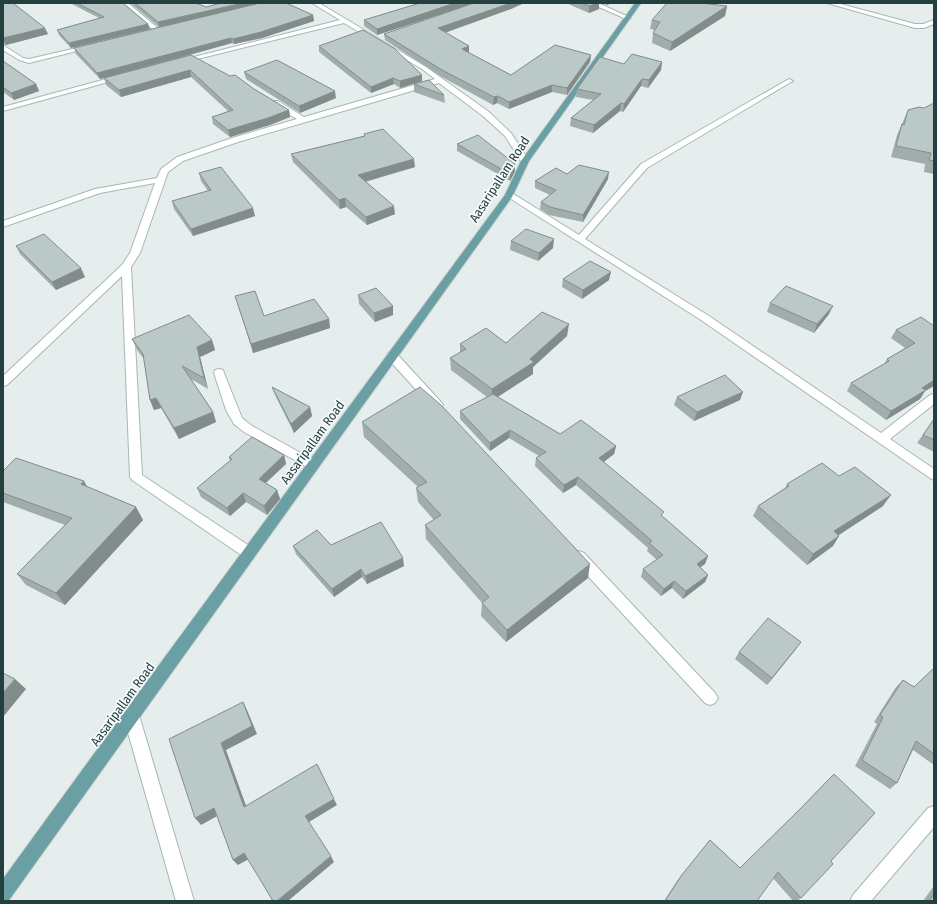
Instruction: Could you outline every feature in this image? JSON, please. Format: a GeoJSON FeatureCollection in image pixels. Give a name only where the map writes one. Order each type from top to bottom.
{"type":"FeatureCollection","features":[{"type":"Feature","properties":{"kind":"main road","name":"Aasaripallam Road"},"geometry":{"type":"LineString","coordinates":[[3,894],[131,715],[509,195],[525,161],[638,3]]}},
{"type":"Feature","properties":{"kind":"street"},"geometry":{"type":"LineString","coordinates":[[124,3],[158,31]]}},
{"type":"Feature","properties":{"kind":"street"},"geometry":{"type":"LineString","coordinates":[[315,3],[345,21],[381,38],[486,114],[508,135],[525,161]]}},
{"type":"Feature","properties":{"kind":"street"},"geometry":{"type":"LineString","coordinates":[[593,3],[628,18]]}},
{"type":"Feature","properties":{"kind":"street"},"geometry":{"type":"LineString","coordinates":[[830,3],[934,31]]}},
{"type":"Feature","properties":{"kind":"street"},"geometry":{"type":"LineString","coordinates":[[171,63],[345,21]]}},
{"type":"Feature","properties":{"kind":"street"},"geometry":{"type":"LineString","coordinates":[[915,26],[924,26],[934,22]]}},
{"type":"Feature","properties":{"kind":"street"},"geometry":{"type":"LineString","coordinates":[[151,33],[166,29]]}},
{"type":"Feature","properties":{"kind":"street"},"geometry":{"type":"LineString","coordinates":[[3,47],[21,59],[29,61],[100,45]]}},
{"type":"Feature","properties":{"kind":"street"},"geometry":{"type":"LineString","coordinates":[[3,109],[125,76]]}},
{"type":"Feature","properties":{"kind":"street"},"geometry":{"type":"LineString","coordinates":[[3,382],[126,267],[135,253],[164,171],[170,164],[180,159],[235,140],[440,80]]}},
{"type":"Feature","properties":{"kind":"street"},"geometry":{"type":"LineString","coordinates":[[580,240],[644,166],[789,81]]}},
{"type":"Feature","properties":{"kind":"street"},"geometry":{"type":"LineString","coordinates":[[265,97],[303,120]]}},
{"type":"Feature","properties":{"kind":"street"},"geometry":{"type":"LineString","coordinates":[[3,224],[98,191],[161,180]]}},
{"type":"Feature","properties":{"kind":"street"},"geometry":{"type":"LineString","coordinates":[[509,195],[705,318],[934,474]]}},
{"type":"Feature","properties":{"kind":"street"},"geometry":{"type":"LineString","coordinates":[[126,267],[136,477],[249,553]]}},
{"type":"Feature","properties":{"kind":"street"},"geometry":{"type":"LineString","coordinates":[[392,356],[446,414]]}},
{"type":"Feature","properties":{"kind":"street"},"geometry":{"type":"LineString","coordinates":[[219,374],[238,421],[248,429],[313,465]]}},
{"type":"Feature","properties":{"kind":"street"},"geometry":{"type":"LineString","coordinates":[[881,439],[934,398]]}},
{"type":"Feature","properties":{"kind":"street"},"geometry":{"type":"LineString","coordinates":[[570,547],[710,698]]}},
{"type":"Feature","properties":{"kind":"street"},"geometry":{"type":"LineString","coordinates":[[131,715],[185,901]]}},
{"type":"Feature","properties":{"kind":"street"},"geometry":{"type":"LineString","coordinates":[[859,901],[934,814]]}},
{"type":"Feature","properties":{"kind":"building"},"geometry":{"type":"Polygon","coordinates":[[[3,3],[13,3],[45,28],[3,38],[3,3]]]}},
{"type":"Feature","properties":{"kind":"building"},"geometry":{"type":"Polygon","coordinates":[[[77,3],[123,3],[148,24],[69,43],[57,30],[104,17],[77,3]]]}},
{"type":"Feature","properties":{"kind":"building"},"geometry":{"type":"Polygon","coordinates":[[[135,3],[196,3],[206,7],[221,3],[243,3],[158,22],[135,3]]]}},
{"type":"Feature","properties":{"kind":"building"},"geometry":{"type":"Polygon","coordinates":[[[260,3],[286,3],[313,15],[261,32],[233,39],[231,38],[97,73],[74,48],[260,3]]]}},
{"type":"Feature","properties":{"kind":"building"},"geometry":{"type":"Polygon","coordinates":[[[420,3],[455,3],[377,29],[364,20],[420,3]]]}},
{"type":"Feature","properties":{"kind":"building"},"geometry":{"type":"Polygon","coordinates":[[[474,3],[511,3],[438,28],[469,46],[462,49],[511,75],[555,45],[591,55],[567,88],[552,85],[509,102],[498,96],[494,97],[442,70],[384,34],[474,3]]]}},
{"type":"Feature","properties":{"kind":"building"},"geometry":{"type":"Polygon","coordinates":[[[582,3],[597,3],[589,6],[582,3]]]}},
{"type":"Feature","properties":{"kind":"building"},"geometry":{"type":"Polygon","coordinates":[[[667,3],[701,3],[727,6],[672,42],[653,33],[660,22],[652,20],[667,3]]]}},
{"type":"Feature","properties":{"kind":"building"},"geometry":{"type":"Polygon","coordinates":[[[363,30],[395,49],[422,75],[400,81],[393,78],[371,87],[319,46],[363,30]]]}},
{"type":"Feature","properties":{"kind":"building"},"geometry":{"type":"Polygon","coordinates":[[[632,54],[662,62],[649,80],[642,79],[624,104],[621,103],[594,125],[571,118],[601,94],[577,89],[600,57],[624,64],[632,54]]]}},
{"type":"Feature","properties":{"kind":"building"},"geometry":{"type":"Polygon","coordinates":[[[191,55],[230,76],[235,75],[254,89],[289,110],[228,130],[212,117],[233,110],[190,70],[119,90],[104,78],[191,55]]]}},
{"type":"Feature","properties":{"kind":"building"},"geometry":{"type":"Polygon","coordinates":[[[277,60],[335,91],[299,106],[244,72],[277,60]]]}},
{"type":"Feature","properties":{"kind":"building"},"geometry":{"type":"Polygon","coordinates":[[[3,61],[36,84],[11,93],[3,87],[3,61]]]}},
{"type":"Feature","properties":{"kind":"building"},"geometry":{"type":"Polygon","coordinates":[[[429,80],[444,95],[414,84],[429,80]]]}},
{"type":"Feature","properties":{"kind":"building"},"geometry":{"type":"Polygon","coordinates":[[[934,103],[934,161],[929,160],[931,153],[896,146],[902,124],[904,125],[908,110],[919,107],[924,108],[934,103]]]}},
{"type":"Feature","properties":{"kind":"building"},"geometry":{"type":"Polygon","coordinates":[[[383,129],[414,159],[358,175],[394,206],[366,217],[345,198],[339,200],[291,154],[365,136],[364,134],[383,129]]]}},
{"type":"Feature","properties":{"kind":"building"},"geometry":{"type":"Polygon","coordinates":[[[478,135],[515,164],[510,174],[457,144],[478,135]]]}},
{"type":"Feature","properties":{"kind":"building"},"geometry":{"type":"Polygon","coordinates":[[[579,165],[609,172],[583,215],[550,207],[541,202],[556,190],[535,181],[556,168],[567,174],[579,165]]]}},
{"type":"Feature","properties":{"kind":"building"},"geometry":{"type":"Polygon","coordinates":[[[221,167],[253,208],[191,229],[172,201],[211,190],[199,173],[221,167]]]}},
{"type":"Feature","properties":{"kind":"building"},"geometry":{"type":"Polygon","coordinates":[[[526,229],[554,239],[539,253],[511,241],[526,229]]]}},
{"type":"Feature","properties":{"kind":"building"},"geometry":{"type":"Polygon","coordinates":[[[44,234],[81,268],[52,282],[16,246],[44,234]]]}},
{"type":"Feature","properties":{"kind":"building"},"geometry":{"type":"Polygon","coordinates":[[[590,261],[611,272],[583,290],[563,279],[590,261]]]}},
{"type":"Feature","properties":{"kind":"building"},"geometry":{"type":"Polygon","coordinates":[[[786,286],[833,306],[817,324],[770,303],[786,286]]]}},
{"type":"Feature","properties":{"kind":"building"},"geometry":{"type":"Polygon","coordinates":[[[376,288],[393,306],[374,313],[358,295],[376,288]]]}},
{"type":"Feature","properties":{"kind":"building"},"geometry":{"type":"Polygon","coordinates":[[[255,291],[264,316],[314,299],[329,319],[251,344],[235,296],[255,291]]]}},
{"type":"Feature","properties":{"kind":"building"},"geometry":{"type":"Polygon","coordinates":[[[542,312],[569,324],[530,359],[534,362],[492,389],[450,358],[466,349],[460,344],[486,328],[506,343],[542,312]]]}},
{"type":"Feature","properties":{"kind":"building"},"geometry":{"type":"Polygon","coordinates":[[[189,315],[212,340],[197,347],[204,378],[182,366],[213,412],[174,428],[156,398],[150,400],[143,354],[132,339],[189,315]]]}},
{"type":"Feature","properties":{"kind":"building"},"geometry":{"type":"Polygon","coordinates":[[[921,317],[934,326],[934,380],[922,388],[926,390],[891,411],[851,383],[889,361],[887,359],[915,343],[896,330],[921,317]]]}},
{"type":"Feature","properties":{"kind":"building"},"geometry":{"type":"Polygon","coordinates":[[[725,375],[743,392],[697,412],[677,397],[725,375]]]}},
{"type":"Feature","properties":{"kind":"building"},"geometry":{"type":"Polygon","coordinates":[[[272,387],[310,407],[291,424],[272,387]]]}},
{"type":"Feature","properties":{"kind":"building"},"geometry":{"type":"Polygon","coordinates":[[[420,387],[441,405],[590,564],[507,630],[482,603],[489,597],[425,525],[441,515],[416,488],[427,482],[362,422],[420,387]]]}},
{"type":"Feature","properties":{"kind":"building"},"geometry":{"type":"Polygon","coordinates":[[[493,394],[560,434],[581,420],[616,446],[599,458],[664,512],[661,515],[708,556],[697,564],[708,575],[686,591],[674,581],[664,589],[643,569],[663,555],[649,543],[652,541],[578,477],[564,485],[536,458],[546,452],[510,430],[490,443],[460,411],[493,394]]]}},
{"type":"Feature","properties":{"kind":"building"},"geometry":{"type":"Polygon","coordinates":[[[934,419],[934,440],[923,435],[934,419]]]}},
{"type":"Feature","properties":{"kind":"building"},"geometry":{"type":"Polygon","coordinates":[[[252,437],[284,455],[259,479],[277,490],[264,506],[243,493],[227,508],[197,488],[232,459],[229,457],[252,437]]]}},
{"type":"Feature","properties":{"kind":"building"},"geometry":{"type":"Polygon","coordinates":[[[16,458],[84,481],[81,484],[136,507],[56,593],[17,574],[72,518],[3,493],[3,471],[16,458]]]}},
{"type":"Feature","properties":{"kind":"building"},"geometry":{"type":"Polygon","coordinates":[[[822,463],[839,476],[855,467],[891,495],[834,531],[839,536],[813,554],[758,506],[789,486],[787,484],[822,463]]]}},
{"type":"Feature","properties":{"kind":"building"},"geometry":{"type":"Polygon","coordinates":[[[381,522],[403,558],[365,576],[361,569],[332,589],[293,546],[317,530],[331,545],[381,522]]]}},
{"type":"Feature","properties":{"kind":"building"},"geometry":{"type":"Polygon","coordinates":[[[768,618],[801,642],[772,678],[739,652],[768,618]]]}},
{"type":"Feature","properties":{"kind":"building"},"geometry":{"type":"Polygon","coordinates":[[[934,668],[934,754],[916,741],[897,783],[862,760],[883,717],[880,715],[903,680],[914,687],[934,668]]]}},
{"type":"Feature","properties":{"kind":"building"},"geometry":{"type":"Polygon","coordinates":[[[3,673],[15,679],[3,693],[3,673]]]}},
{"type":"Feature","properties":{"kind":"building"},"geometry":{"type":"Polygon","coordinates":[[[243,702],[252,726],[221,743],[244,807],[317,764],[334,799],[305,816],[331,856],[277,901],[273,901],[244,853],[233,860],[214,808],[195,818],[169,739],[243,702]]]}},
{"type":"Feature","properties":{"kind":"building"},"geometry":{"type":"Polygon","coordinates":[[[834,774],[875,813],[831,861],[833,864],[801,898],[778,872],[757,901],[665,901],[681,876],[710,840],[740,868],[834,774]]]}},
{"type":"Feature","properties":{"kind":"building"},"geometry":{"type":"Polygon","coordinates":[[[934,894],[934,901],[929,901],[934,894]]]}}]}
